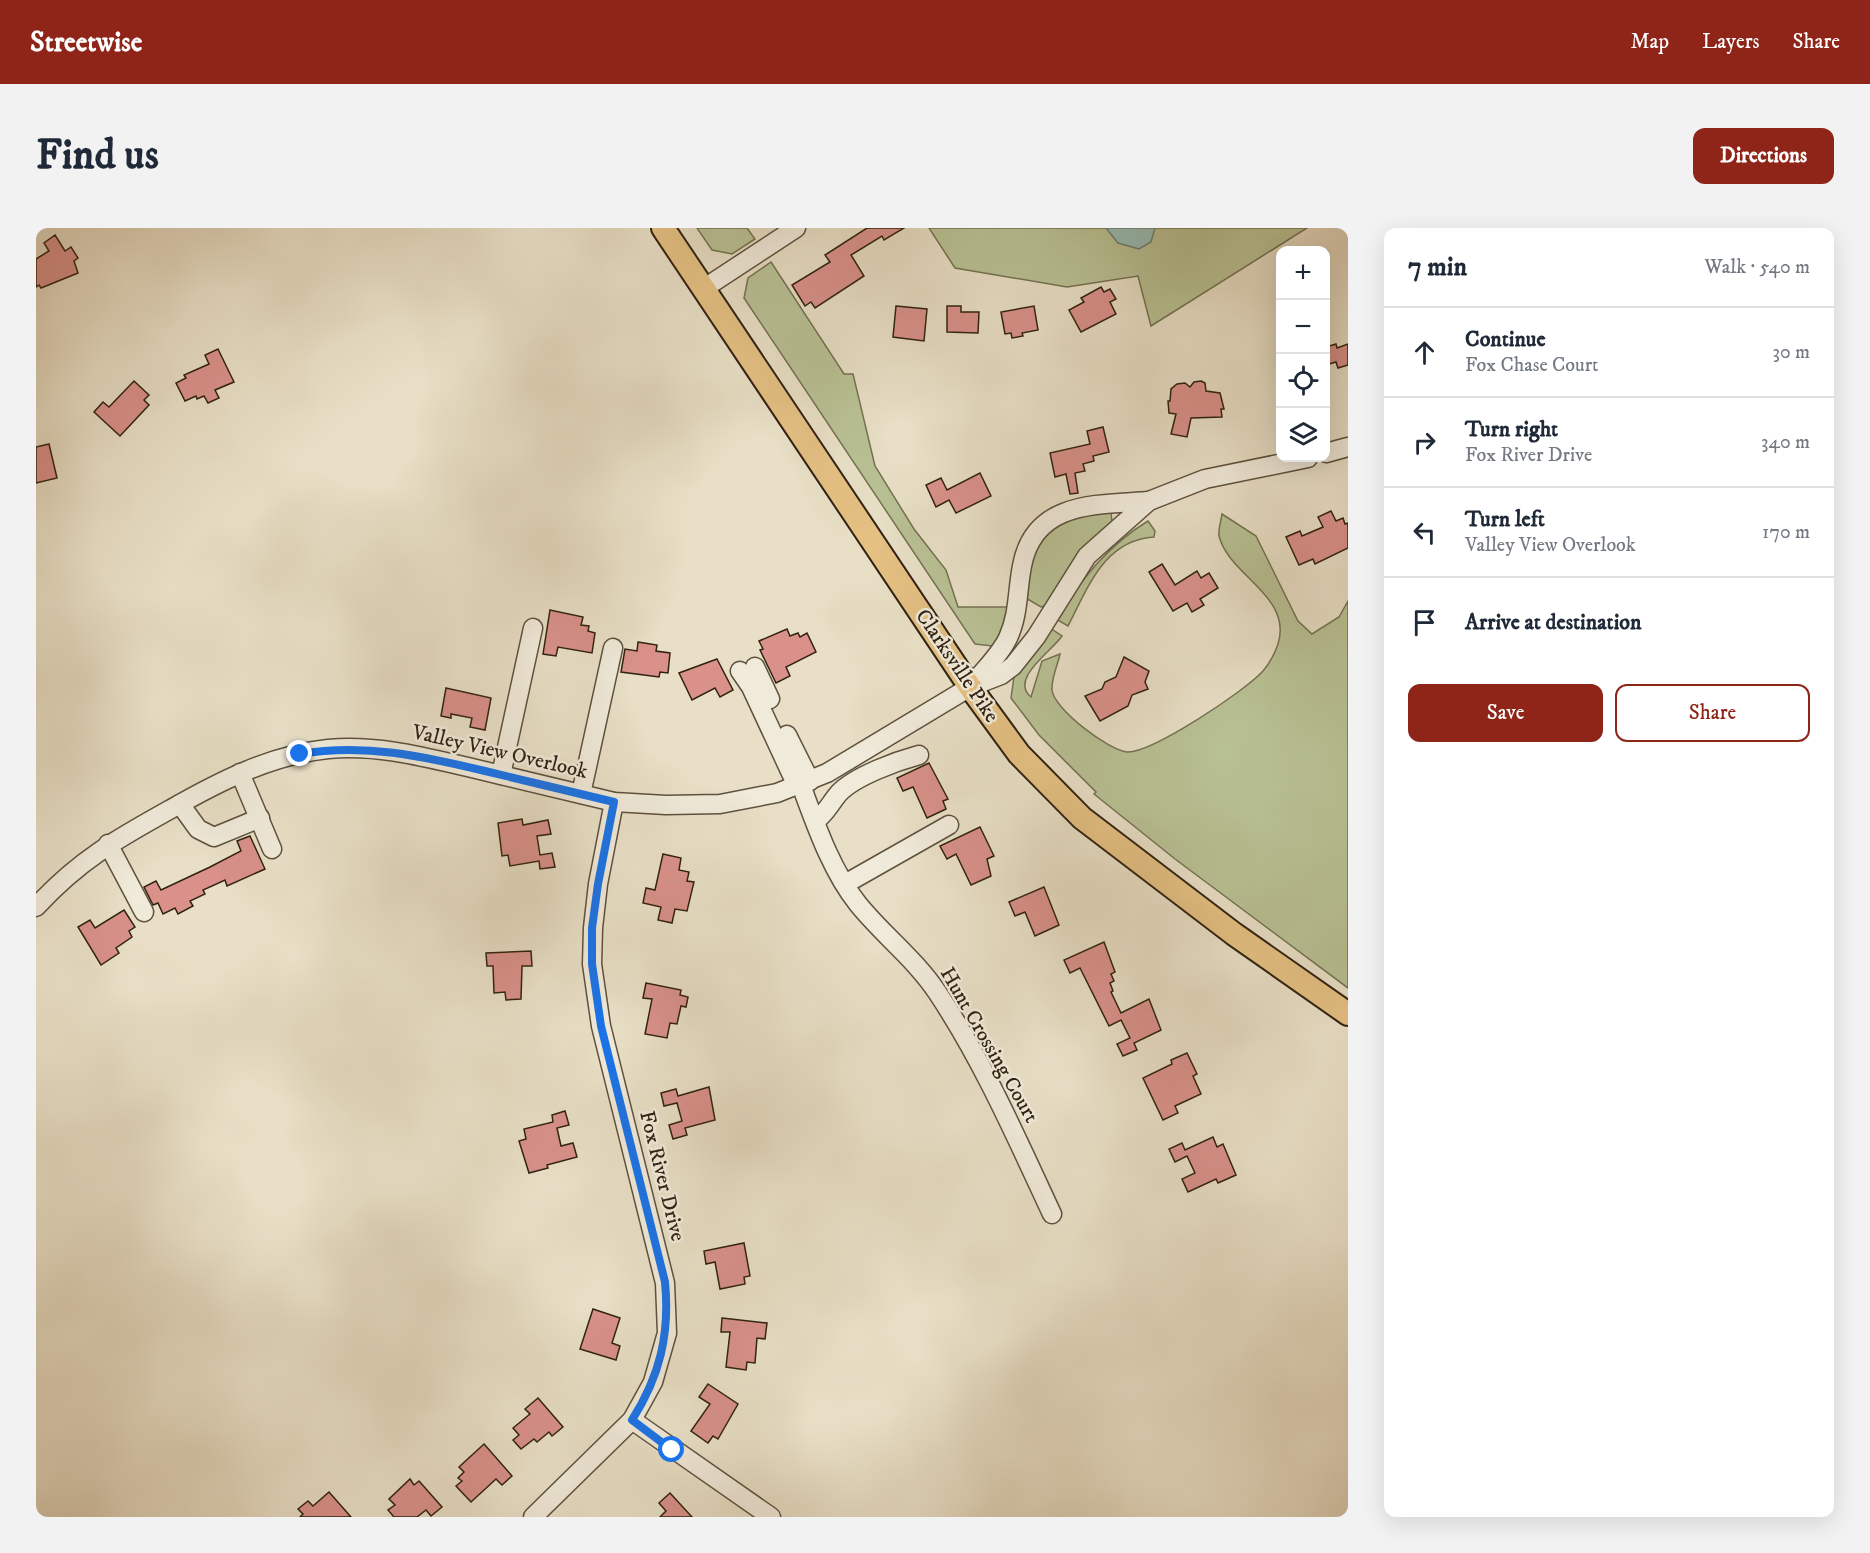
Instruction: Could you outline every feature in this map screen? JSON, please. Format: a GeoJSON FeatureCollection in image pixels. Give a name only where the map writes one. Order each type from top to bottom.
{"type":"FeatureCollection","features":[{"type":"Feature","properties":{"kind":"main road","name":"Clarksville Pike"},"geometry":{"type":"LineString","coordinates":[[663,228],[970,687],[1019,754],[1082,818],[1234,934],[1348,1014]]}},
{"type":"Feature","properties":{"kind":"street"},"geometry":{"type":"LineString","coordinates":[[703,289],[796,228]]}},
{"type":"Feature","properties":{"kind":"street"},"geometry":{"type":"LineString","coordinates":[[1330,452],[1348,447]]}},
{"type":"Feature","properties":{"kind":"street"},"geometry":{"type":"LineString","coordinates":[[970,687],[1007,640],[1018,607],[1026,551],[1043,526],[1054,517],[1080,507],[1149,501],[1205,479],[1288,462]]}},
{"type":"Feature","properties":{"kind":"street"},"geometry":{"type":"LineString","coordinates":[[970,687],[1001,675],[1013,666],[1036,637],[1045,619],[1087,555],[1149,501]]}},
{"type":"Feature","properties":{"kind":"street"},"geometry":{"type":"LineString","coordinates":[[1018,607],[1045,619]]}},
{"type":"Feature","properties":{"kind":"street"},"geometry":{"type":"LineString","coordinates":[[501,775],[533,628]]}},
{"type":"Feature","properties":{"kind":"street"},"geometry":{"type":"LineString","coordinates":[[582,794],[613,648]]}},
{"type":"Feature","properties":{"kind":"street","name":"Hunt Crossing Court"},"geometry":{"type":"LineString","coordinates":[[748,669],[803,784],[815,821],[845,884],[872,920],[923,973],[950,1012],[1010,1124],[1052,1214]]}},
{"type":"Feature","properties":{"kind":"street","name":"Valley View Overlook"},"geometry":{"type":"LineString","coordinates":[[36,907],[79,864],[108,844],[240,773],[300,754],[328,749],[359,748],[419,755],[614,802],[666,805],[720,804],[803,784],[844,764],[970,687]]}},
{"type":"Feature","properties":{"kind":"street"},"geometry":{"type":"LineString","coordinates":[[815,821],[840,791],[899,761],[919,755]]}},
{"type":"Feature","properties":{"kind":"street"},"geometry":{"type":"LineString","coordinates":[[240,773],[272,849]]}},
{"type":"Feature","properties":{"kind":"street","name":"Fox River Drive"},"geometry":{"type":"LineString","coordinates":[[533,1517],[632,1420],[645,1400],[662,1356],[668,1309],[665,1282],[601,1026],[592,964],[592,928],[614,802]]}},
{"type":"Feature","properties":{"kind":"street"},"geometry":{"type":"LineString","coordinates":[[180,804],[198,829],[214,837],[260,818]]}},
{"type":"Feature","properties":{"kind":"street"},"geometry":{"type":"LineString","coordinates":[[845,884],[949,825]]}},
{"type":"Feature","properties":{"kind":"street"},"geometry":{"type":"LineString","coordinates":[[108,844],[144,912]]}},
{"type":"Feature","properties":{"kind":"street"},"geometry":{"type":"LineString","coordinates":[[632,1420],[771,1517]]}},
{"type":"Feature","properties":{"kind":"green space"},"geometry":{"type":"Polygon","coordinates":[[[697,228],[747,228],[755,239],[732,254],[712,250],[697,228]]]}},
{"type":"Feature","properties":{"kind":"green space"},"geometry":{"type":"Polygon","coordinates":[[[929,228],[1307,228],[1151,326],[1138,276],[1067,287],[955,268],[929,228]]]}},
{"type":"Feature","properties":{"kind":"green space"},"geometry":{"type":"Polygon","coordinates":[[[771,262],[844,374],[853,374],[875,466],[914,529],[946,570],[958,607],[1009,607],[1002,630],[993,646],[975,644],[744,298],[748,278],[771,262]]]}},
{"type":"Feature","properties":{"kind":"green space"},"geometry":{"type":"Polygon","coordinates":[[[1111,511],[1112,523],[1074,562],[1047,605],[1041,607],[1024,597],[1030,557],[1037,543],[1064,518],[1111,511]]]}},
{"type":"Feature","properties":{"kind":"green space"},"geometry":{"type":"Polygon","coordinates":[[[1222,514],[1256,536],[1298,621],[1312,634],[1339,617],[1348,601],[1348,988],[1175,859],[1094,794],[1096,792],[1039,735],[1011,698],[1014,677],[1030,659],[1050,628],[1062,636],[1034,665],[1025,682],[1026,690],[1031,697],[1042,661],[1060,654],[1052,686],[1055,698],[1095,737],[1118,750],[1127,752],[1139,750],[1156,743],[1219,706],[1253,680],[1274,655],[1280,627],[1277,612],[1269,599],[1225,550],[1219,536],[1222,514]]]}},
{"type":"Feature","properties":{"kind":"green space"},"geometry":{"type":"Polygon","coordinates":[[[1148,521],[1155,531],[1154,537],[1137,540],[1110,556],[1091,582],[1068,626],[1056,619],[1075,591],[1107,553],[1148,521]]]}},
{"type":"Feature","properties":{"kind":"water"},"geometry":{"type":"Polygon","coordinates":[[[1106,228],[1155,228],[1151,242],[1139,249],[1118,243],[1106,228]]]}},
{"type":"Feature","properties":{"kind":"building"},"geometry":{"type":"Polygon","coordinates":[[[867,228],[904,228],[884,240],[882,236],[851,255],[864,276],[815,308],[811,302],[805,306],[792,285],[830,262],[825,255],[867,228]]]}},
{"type":"Feature","properties":{"kind":"building"},"geometry":{"type":"Polygon","coordinates":[[[55,235],[65,251],[71,247],[78,258],[74,261],[78,273],[41,288],[39,285],[36,287],[36,259],[49,251],[44,243],[55,235]]]}},
{"type":"Feature","properties":{"kind":"building"},"geometry":{"type":"Polygon","coordinates":[[[1101,287],[1104,292],[1110,289],[1116,299],[1110,302],[1116,314],[1081,332],[1069,310],[1084,302],[1081,298],[1101,287]]]}},
{"type":"Feature","properties":{"kind":"building"},"geometry":{"type":"Polygon","coordinates":[[[896,306],[927,309],[924,341],[893,337],[896,306]]]}},
{"type":"Feature","properties":{"kind":"building"},"geometry":{"type":"Polygon","coordinates":[[[947,306],[961,306],[961,312],[979,312],[978,333],[947,332],[947,306]]]}},
{"type":"Feature","properties":{"kind":"building"},"geometry":{"type":"Polygon","coordinates":[[[1034,306],[1038,330],[1022,333],[1023,336],[1012,338],[1011,333],[1005,334],[1001,312],[1034,306]]]}},
{"type":"Feature","properties":{"kind":"building"},"geometry":{"type":"Polygon","coordinates":[[[1336,344],[1337,348],[1348,344],[1348,365],[1338,368],[1336,362],[1330,364],[1330,346],[1336,344]]]}},
{"type":"Feature","properties":{"kind":"building"},"geometry":{"type":"Polygon","coordinates":[[[218,349],[234,382],[215,390],[219,398],[208,403],[204,396],[197,399],[196,396],[185,401],[176,383],[186,378],[184,375],[209,364],[205,355],[218,349]]]}},
{"type":"Feature","properties":{"kind":"building"},"geometry":{"type":"Polygon","coordinates":[[[134,381],[149,395],[144,400],[149,405],[120,436],[94,412],[103,402],[109,407],[134,381]]]}},
{"type":"Feature","properties":{"kind":"building"},"geometry":{"type":"Polygon","coordinates":[[[1194,382],[1205,383],[1206,391],[1220,393],[1224,409],[1221,409],[1222,417],[1191,418],[1187,437],[1171,434],[1176,414],[1169,413],[1168,401],[1170,401],[1171,389],[1177,384],[1185,383],[1190,387],[1194,382]]]}},
{"type":"Feature","properties":{"kind":"building"},"geometry":{"type":"Polygon","coordinates":[[[1103,427],[1109,452],[1093,456],[1094,461],[1083,464],[1085,471],[1075,473],[1078,493],[1070,494],[1066,474],[1055,477],[1050,453],[1090,444],[1087,431],[1103,427]]]}},
{"type":"Feature","properties":{"kind":"building"},"geometry":{"type":"Polygon","coordinates":[[[49,444],[57,478],[36,483],[36,447],[49,444]]]}},
{"type":"Feature","properties":{"kind":"building"},"geometry":{"type":"Polygon","coordinates":[[[980,473],[991,496],[956,513],[949,500],[936,507],[926,485],[941,478],[947,490],[980,473]]]}},
{"type":"Feature","properties":{"kind":"building"},"geometry":{"type":"Polygon","coordinates":[[[1331,511],[1336,521],[1343,518],[1345,524],[1348,523],[1348,548],[1315,564],[1313,559],[1299,565],[1286,537],[1300,531],[1302,536],[1323,527],[1318,517],[1331,511]]]}},
{"type":"Feature","properties":{"kind":"building"},"geometry":{"type":"Polygon","coordinates":[[[1162,564],[1175,585],[1197,571],[1201,578],[1209,573],[1218,588],[1200,599],[1204,605],[1192,612],[1187,603],[1173,611],[1149,572],[1162,564]]]}},
{"type":"Feature","properties":{"kind":"building"},"geometry":{"type":"Polygon","coordinates":[[[550,610],[583,617],[581,625],[589,626],[588,631],[595,633],[592,653],[558,647],[556,656],[543,654],[550,610]]]}},
{"type":"Feature","properties":{"kind":"building"},"geometry":{"type":"Polygon","coordinates":[[[787,629],[790,636],[798,633],[800,637],[807,633],[816,652],[786,667],[790,676],[776,683],[760,650],[763,649],[759,641],[787,629]]]}},
{"type":"Feature","properties":{"kind":"building"},"geometry":{"type":"Polygon","coordinates":[[[638,642],[657,645],[656,651],[670,653],[668,673],[660,672],[659,677],[621,672],[625,649],[637,651],[638,642]]]}},
{"type":"Feature","properties":{"kind":"building"},"geometry":{"type":"Polygon","coordinates":[[[1124,657],[1149,671],[1145,682],[1148,689],[1132,695],[1128,706],[1100,721],[1085,696],[1102,689],[1105,682],[1116,677],[1124,657]]]}},
{"type":"Feature","properties":{"kind":"building"},"geometry":{"type":"Polygon","coordinates":[[[717,659],[733,690],[720,697],[715,688],[692,700],[679,673],[717,659]]]}},
{"type":"Feature","properties":{"kind":"building"},"geometry":{"type":"Polygon","coordinates":[[[446,688],[491,698],[485,730],[470,727],[472,718],[451,714],[451,718],[441,716],[446,688]]]}},
{"type":"Feature","properties":{"kind":"building"},"geometry":{"type":"Polygon","coordinates":[[[929,763],[948,799],[943,801],[946,809],[927,818],[913,787],[903,791],[897,778],[929,763]]]}},
{"type":"Feature","properties":{"kind":"building"},"geometry":{"type":"Polygon","coordinates":[[[522,819],[523,825],[548,820],[551,834],[537,836],[540,855],[552,853],[555,867],[540,869],[539,861],[510,866],[508,855],[502,856],[498,823],[522,819]]]}},
{"type":"Feature","properties":{"kind":"building"},"geometry":{"type":"Polygon","coordinates":[[[980,827],[994,856],[987,859],[991,876],[971,885],[956,854],[947,859],[940,846],[980,827]]]}},
{"type":"Feature","properties":{"kind":"building"},"geometry":{"type":"Polygon","coordinates":[[[250,836],[265,869],[227,886],[225,880],[203,890],[205,894],[190,901],[193,906],[178,914],[175,908],[163,914],[158,903],[153,905],[144,887],[156,881],[161,890],[210,867],[241,851],[237,841],[250,836]]]}},
{"type":"Feature","properties":{"kind":"building"},"geometry":{"type":"Polygon","coordinates":[[[663,854],[681,858],[679,870],[689,872],[687,881],[694,882],[687,911],[675,909],[672,923],[658,920],[661,907],[643,903],[646,888],[655,890],[663,854]]]}},
{"type":"Feature","properties":{"kind":"building"},"geometry":{"type":"Polygon","coordinates":[[[1044,887],[1059,925],[1035,936],[1025,912],[1015,916],[1009,902],[1044,887]]]}},
{"type":"Feature","properties":{"kind":"building"},"geometry":{"type":"Polygon","coordinates":[[[124,910],[135,927],[129,931],[132,937],[116,948],[119,953],[101,965],[78,927],[90,920],[95,928],[124,910]]]}},
{"type":"Feature","properties":{"kind":"building"},"geometry":{"type":"Polygon","coordinates":[[[1104,942],[1115,972],[1111,974],[1114,981],[1110,983],[1113,991],[1111,992],[1121,1013],[1149,999],[1161,1030],[1134,1043],[1137,1050],[1123,1056],[1117,1044],[1130,1038],[1121,1020],[1109,1026],[1080,968],[1070,973],[1064,960],[1104,942]]]}},
{"type":"Feature","properties":{"kind":"building"},"geometry":{"type":"Polygon","coordinates":[[[531,951],[532,966],[522,966],[521,999],[506,1000],[505,992],[494,993],[493,966],[487,966],[486,953],[531,951]]]}},
{"type":"Feature","properties":{"kind":"building"},"geometry":{"type":"Polygon","coordinates":[[[646,983],[681,990],[680,995],[688,997],[686,1007],[681,1006],[677,1024],[670,1023],[667,1038],[645,1034],[652,999],[643,998],[646,983]]]}},
{"type":"Feature","properties":{"kind":"building"},"geometry":{"type":"Polygon","coordinates":[[[1187,1053],[1197,1074],[1193,1076],[1201,1094],[1175,1106],[1178,1113],[1163,1120],[1143,1078],[1172,1064],[1171,1060],[1187,1053]]]}},
{"type":"Feature","properties":{"kind":"building"},"geometry":{"type":"Polygon","coordinates":[[[709,1087],[715,1120],[685,1128],[687,1135],[673,1139],[669,1125],[682,1121],[677,1103],[664,1106],[661,1093],[676,1089],[678,1096],[709,1087]]]}},
{"type":"Feature","properties":{"kind":"building"},"geometry":{"type":"Polygon","coordinates":[[[565,1111],[569,1125],[557,1128],[561,1146],[573,1143],[577,1157],[547,1165],[548,1168],[529,1173],[519,1141],[526,1139],[524,1129],[553,1122],[552,1115],[565,1111]]]}},
{"type":"Feature","properties":{"kind":"building"},"geometry":{"type":"Polygon","coordinates":[[[1213,1137],[1217,1147],[1223,1144],[1236,1175],[1218,1183],[1216,1179],[1188,1192],[1182,1179],[1195,1173],[1187,1156],[1175,1162],[1169,1149],[1182,1143],[1185,1150],[1213,1137]]]}},
{"type":"Feature","properties":{"kind":"building"},"geometry":{"type":"Polygon","coordinates":[[[744,1243],[750,1276],[744,1277],[745,1284],[720,1289],[715,1262],[706,1264],[704,1251],[744,1243]]]}},
{"type":"Feature","properties":{"kind":"building"},"geometry":{"type":"Polygon","coordinates":[[[593,1309],[620,1318],[612,1343],[620,1346],[616,1360],[580,1349],[593,1309]]]}},
{"type":"Feature","properties":{"kind":"building"},"geometry":{"type":"Polygon","coordinates":[[[722,1318],[767,1323],[765,1339],[757,1338],[755,1363],[747,1362],[746,1370],[726,1367],[730,1332],[721,1332],[722,1318]]]}},
{"type":"Feature","properties":{"kind":"building"},"geometry":{"type":"Polygon","coordinates":[[[708,1384],[738,1404],[718,1439],[713,1436],[708,1443],[691,1431],[710,1404],[699,1397],[708,1384]]]}},
{"type":"Feature","properties":{"kind":"building"},"geometry":{"type":"Polygon","coordinates":[[[538,1398],[563,1427],[552,1436],[549,1432],[537,1442],[534,1439],[521,1449],[513,1440],[519,1435],[513,1428],[530,1414],[525,1409],[538,1398]]]}},
{"type":"Feature","properties":{"kind":"building"},"geometry":{"type":"Polygon","coordinates":[[[484,1444],[512,1476],[502,1485],[496,1479],[471,1502],[456,1486],[462,1481],[458,1478],[464,1472],[459,1467],[484,1444]]]}},
{"type":"Feature","properties":{"kind":"building"},"geometry":{"type":"Polygon","coordinates":[[[410,1479],[414,1485],[419,1481],[442,1507],[431,1516],[426,1510],[417,1517],[394,1517],[388,1510],[395,1505],[389,1499],[410,1479]]]}},
{"type":"Feature","properties":{"kind":"building"},"geometry":{"type":"Polygon","coordinates":[[[329,1492],[351,1517],[300,1517],[303,1514],[298,1509],[308,1501],[313,1506],[329,1492]]]}},
{"type":"Feature","properties":{"kind":"building"},"geometry":{"type":"Polygon","coordinates":[[[670,1493],[692,1517],[660,1517],[666,1511],[659,1503],[670,1493]]]}},
{"type":"Feature","properties":{"kind":"route"},"geometry":{"type":"LineString","coordinates":[[300,754],[328,749],[359,748],[419,755],[614,802],[592,928],[595,994],[665,1282],[668,1309],[667,1333],[662,1356],[645,1400],[632,1420],[672,1450]]}}]}
